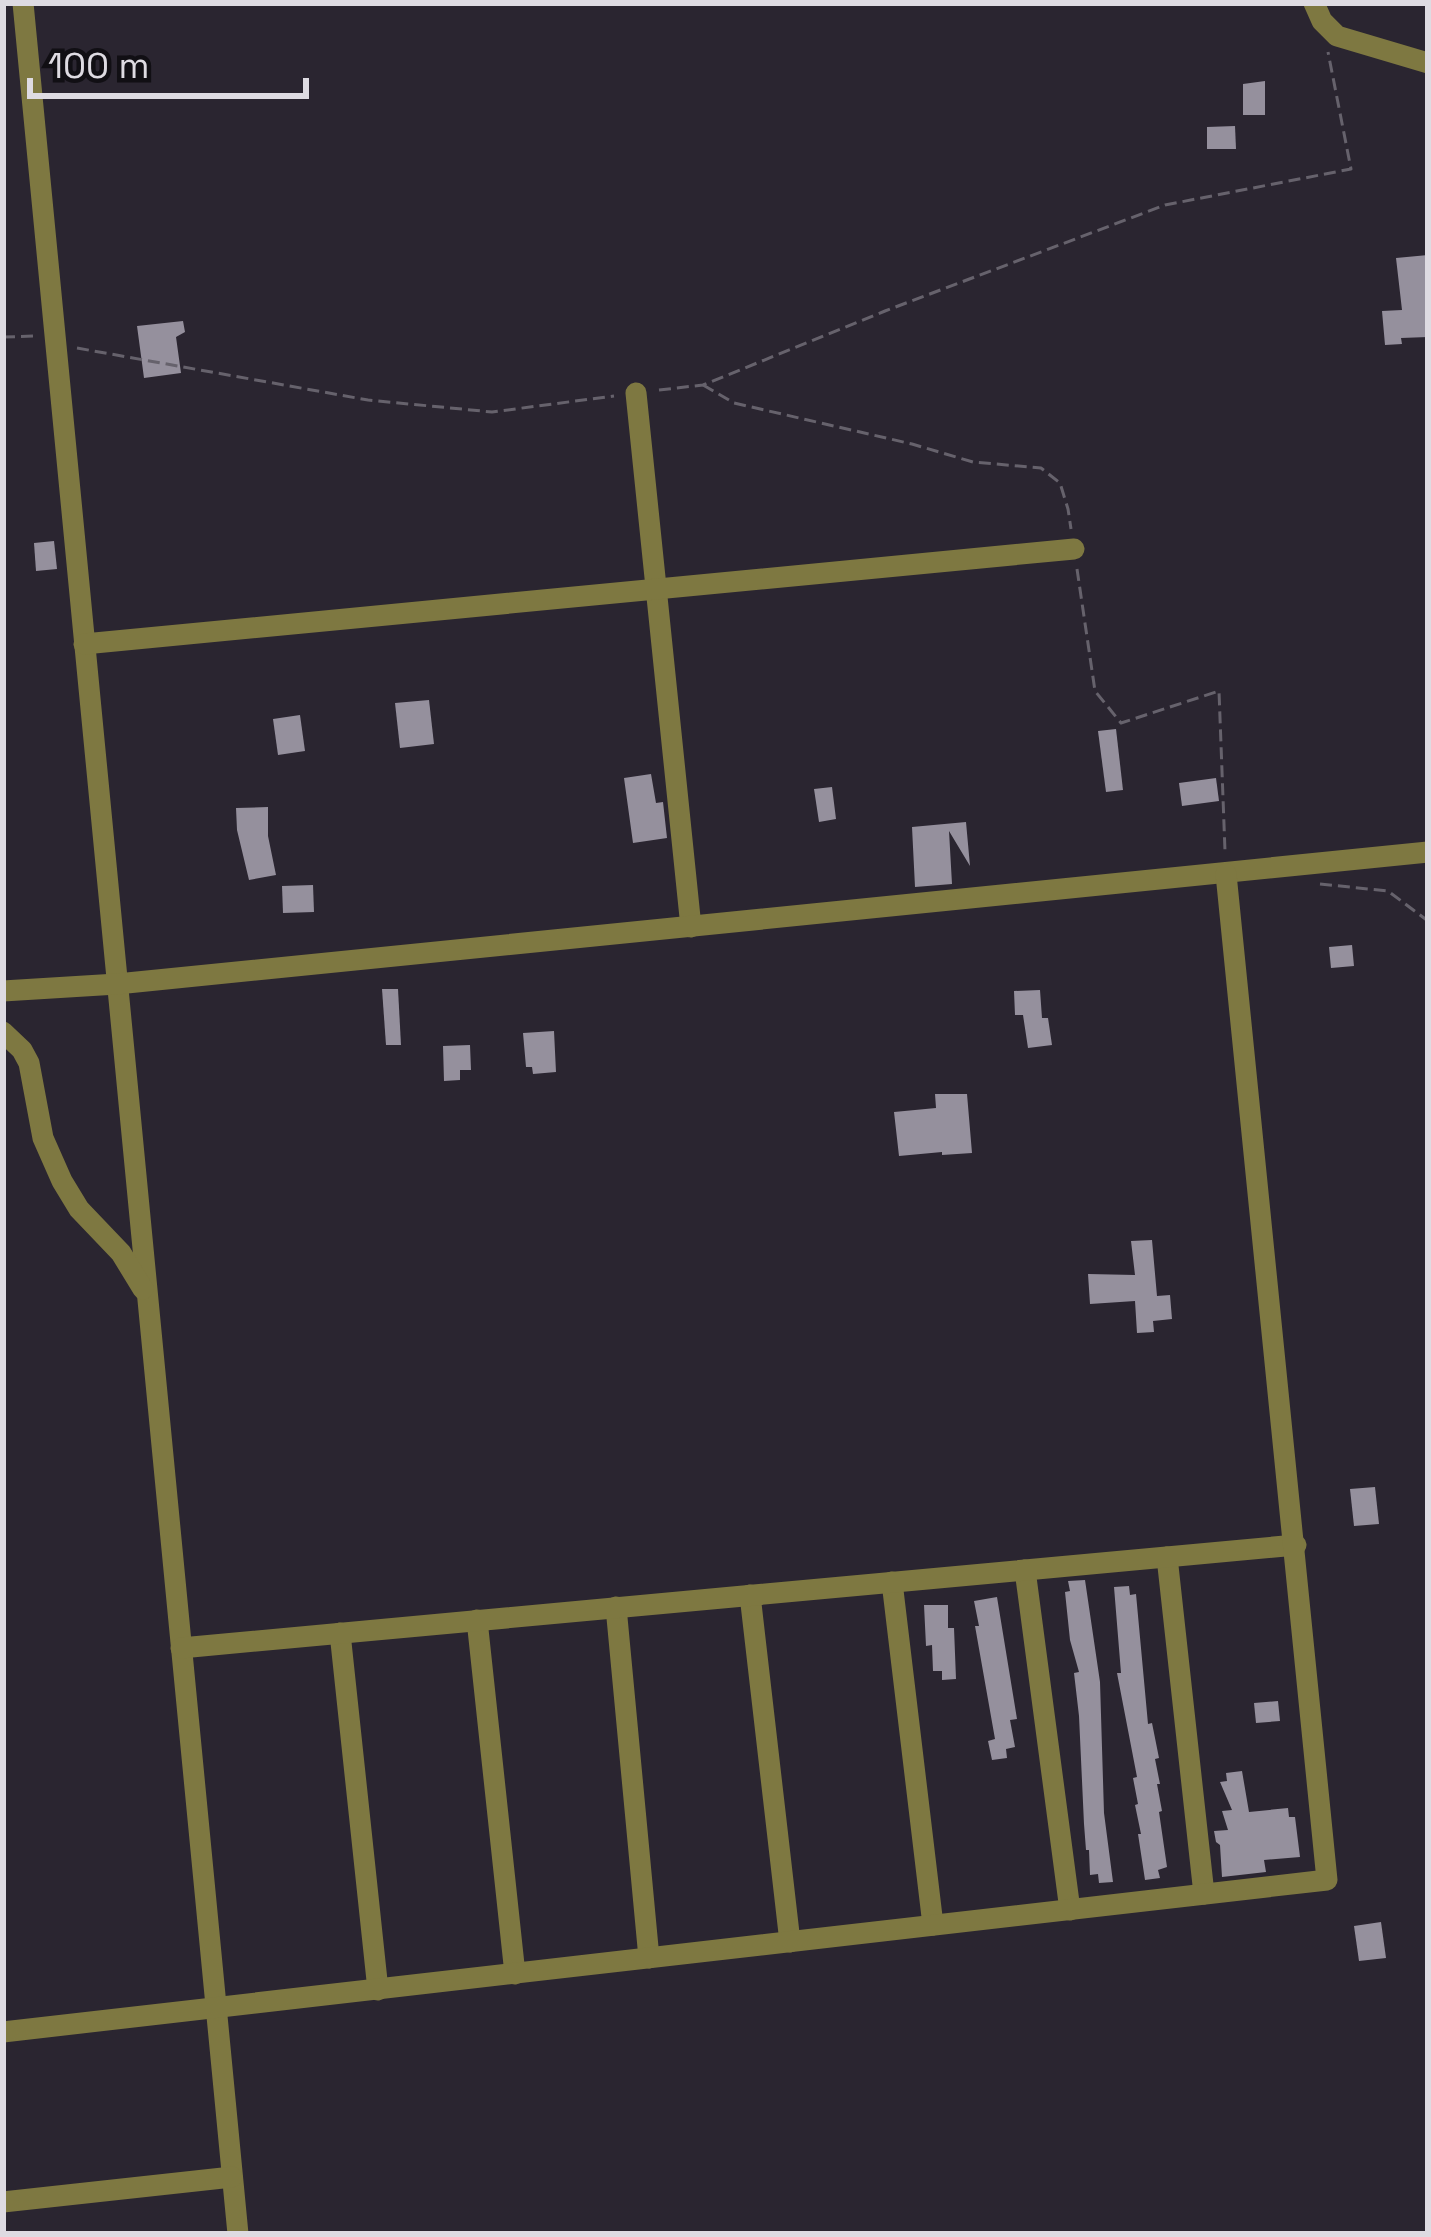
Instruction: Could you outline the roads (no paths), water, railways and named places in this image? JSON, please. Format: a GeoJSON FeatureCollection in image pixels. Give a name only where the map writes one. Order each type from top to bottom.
{"type":"FeatureCollection","features":[{"type":"Feature","properties":{"kind":"street"},"geometry":{"type":"LineString","coordinates":[[23,3],[238,2234]]}},
{"type":"Feature","properties":{"kind":"street"},"geometry":{"type":"LineString","coordinates":[[1318,12],[1337,36],[1428,63]]}},
{"type":"Feature","properties":{"kind":"street"},"geometry":{"type":"LineString","coordinates":[[636,393],[692,927]]}},
{"type":"Feature","properties":{"kind":"street"},"geometry":{"type":"LineString","coordinates":[[84,644],[1074,549]]}},
{"type":"Feature","properties":{"kind":"street"},"geometry":{"type":"LineString","coordinates":[[3,991],[117,984],[1428,852]]}},
{"type":"Feature","properties":{"kind":"street"},"geometry":{"type":"LineString","coordinates":[[3,2032],[1327,1880],[1226,874]]}},
{"type":"Feature","properties":{"kind":"street"},"geometry":{"type":"LineString","coordinates":[[3,1032],[29,1063],[43,1138],[62,1181],[79,1208],[121,1253],[147,1295]]}},
{"type":"Feature","properties":{"kind":"street"},"geometry":{"type":"LineString","coordinates":[[181,1648],[1295,1544]]}},
{"type":"Feature","properties":{"kind":"street"},"geometry":{"type":"LineString","coordinates":[[1167,1557],[1204,1894]]}},
{"type":"Feature","properties":{"kind":"street"},"geometry":{"type":"LineString","coordinates":[[1025,1570],[1070,1910]]}},
{"type":"Feature","properties":{"kind":"street"},"geometry":{"type":"LineString","coordinates":[[892,1582],[932,1925]]}},
{"type":"Feature","properties":{"kind":"street"},"geometry":{"type":"LineString","coordinates":[[750,1595],[790,1942]]}},
{"type":"Feature","properties":{"kind":"street"},"geometry":{"type":"LineString","coordinates":[[616,1607],[649,1958]]}},
{"type":"Feature","properties":{"kind":"street"},"geometry":{"type":"LineString","coordinates":[[477,1621],[515,1974]]}},
{"type":"Feature","properties":{"kind":"street"},"geometry":{"type":"LineString","coordinates":[[340,1633],[378,1990]]}},
{"type":"Feature","properties":{"kind":"street"},"geometry":{"type":"LineString","coordinates":[[3,2202],[232,2176]]}}]}
